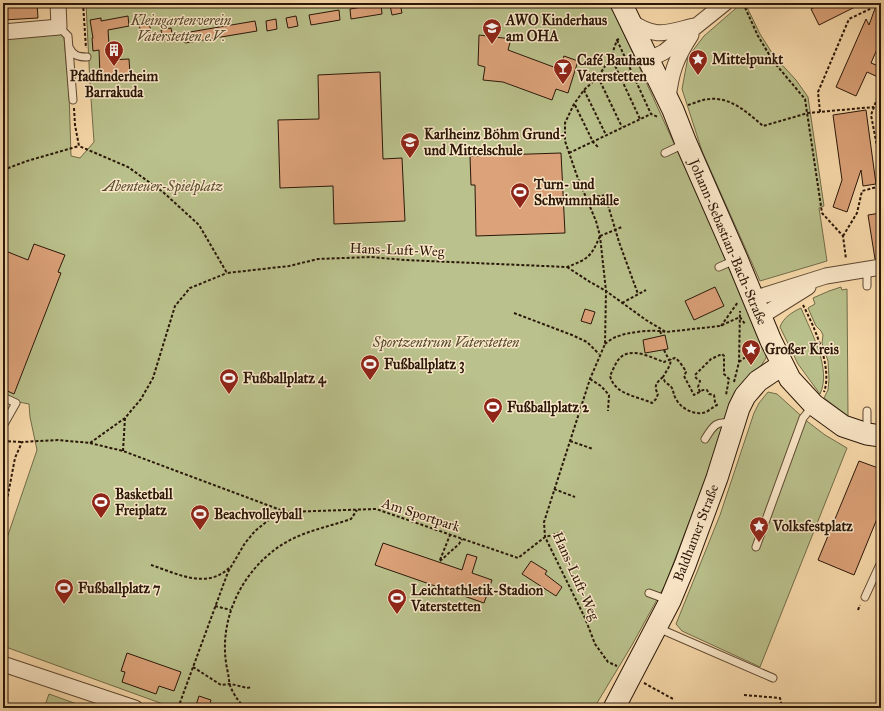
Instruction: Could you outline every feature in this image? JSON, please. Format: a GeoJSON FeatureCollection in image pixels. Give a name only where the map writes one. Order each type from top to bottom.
{"type":"FeatureCollection","features":[{"type":"Feature","properties":{"kind":"street"},"geometry":{"type":"LineString","coordinates":[[3,32],[59,27],[58,3]]}},
{"type":"Feature","properties":{"kind":"street"},"geometry":{"type":"LineString","coordinates":[[648,60],[664,52],[725,3]]}},
{"type":"Feature","properties":{"kind":"street"},"geometry":{"type":"LineString","coordinates":[[625,23],[657,34],[699,25]]}},
{"type":"Feature","properties":{"kind":"street","name":"Johann-Sebastian-Bach-Straße"},"geometry":{"type":"LineString","coordinates":[[625,23],[676,103],[686,143],[728,263],[751,311],[771,341],[790,379],[814,405],[843,426],[874,435]]}},
{"type":"Feature","properties":{"kind":"street"},"geometry":{"type":"LineString","coordinates":[[676,103],[671,78],[676,60],[699,25]]}},
{"type":"Feature","properties":{"kind":"street"},"geometry":{"type":"LineString","coordinates":[[751,311],[826,276],[874,268]]}},
{"type":"Feature","properties":{"kind":"street"},"geometry":{"type":"LineString","coordinates":[[751,311],[826,276]]}},
{"type":"Feature","properties":{"kind":"street","name":"Baldhamer Straße"},"geometry":{"type":"LineString","coordinates":[[614,708],[637,678],[656,628],[670,601],[699,529],[745,396],[758,381],[782,365]]}},
{"type":"Feature","properties":{"kind":"street"},"geometry":{"type":"LineString","coordinates":[[3,664],[134,708]]}},
{"type":"Feature","properties":{"kind":"lane"},"geometry":{"type":"LineString","coordinates":[[59,27],[68,36],[73,100]]}},
{"type":"Feature","properties":{"kind":"lane"},"geometry":{"type":"LineString","coordinates":[[69,47],[72,53],[76,56],[86,57]]}},
{"type":"Feature","properties":{"kind":"lane"},"geometry":{"type":"LineString","coordinates":[[665,153],[686,143]]}},
{"type":"Feature","properties":{"kind":"lane"},"geometry":{"type":"LineString","coordinates":[[867,286],[874,268]]}},
{"type":"Feature","properties":{"kind":"lane"},"geometry":{"type":"LineString","coordinates":[[3,397],[16,403],[3,426]]}},
{"type":"Feature","properties":{"kind":"lane"},"geometry":{"type":"LineString","coordinates":[[756,547],[803,418],[814,405]]}},
{"type":"Feature","properties":{"kind":"lane"},"geometry":{"type":"LineString","coordinates":[[867,411],[874,435]]}},
{"type":"Feature","properties":{"kind":"lane"},"geometry":{"type":"LineString","coordinates":[[705,439],[713,426],[723,422],[734,425]]}},
{"type":"Feature","properties":{"kind":"lane"},"geometry":{"type":"LineString","coordinates":[[865,597],[881,562]]}},
{"type":"Feature","properties":{"kind":"lane"},"geometry":{"type":"LineString","coordinates":[[650,593],[670,601]]}},
{"type":"Feature","properties":{"kind":"lane"},"geometry":{"type":"LineString","coordinates":[[656,628],[773,678]]}},
{"type":"Feature","properties":{"kind":"path"},"geometry":{"type":"LineString","coordinates":[[83,3],[86,57]]}},
{"type":"Feature","properties":{"kind":"path"},"geometry":{"type":"LineString","coordinates":[[168,3],[183,6],[208,3]]}},
{"type":"Feature","properties":{"kind":"path"},"geometry":{"type":"LineString","coordinates":[[743,3],[758,36],[773,61],[806,99],[822,213],[843,236],[846,258]]}},
{"type":"Feature","properties":{"kind":"path"},"geometry":{"type":"LineString","coordinates":[[820,112],[818,92],[849,19],[872,8],[873,3]]}},
{"type":"Feature","properties":{"kind":"path"},"geometry":{"type":"LineString","coordinates":[[625,23],[651,114],[659,118]]}},
{"type":"Feature","properties":{"kind":"path","name":"Hans-Luft-Weg"},"geometry":{"type":"LineString","coordinates":[[625,23],[611,57],[598,77],[584,90],[574,104],[565,123],[565,141],[577,176],[596,221],[600,236],[606,291],[605,344],[590,379],[554,489],[544,522],[545,537],[585,618],[595,644],[608,662],[673,699]]}},
{"type":"Feature","properties":{"kind":"path"},"geometry":{"type":"LineString","coordinates":[[611,57],[640,119]]}},
{"type":"Feature","properties":{"kind":"path"},"geometry":{"type":"LineString","coordinates":[[598,77],[622,127]]}},
{"type":"Feature","properties":{"kind":"path"},"geometry":{"type":"LineString","coordinates":[[881,88],[871,115],[881,167]]}},
{"type":"Feature","properties":{"kind":"path"},"geometry":{"type":"LineString","coordinates":[[584,90],[606,135]]}},
{"type":"Feature","properties":{"kind":"path"},"geometry":{"type":"LineString","coordinates":[[676,103],[710,99],[726,101],[742,109],[763,126],[808,113],[874,107]]}},
{"type":"Feature","properties":{"kind":"path"},"geometry":{"type":"LineString","coordinates":[[73,100],[75,125],[79,146]]}},
{"type":"Feature","properties":{"kind":"path"},"geometry":{"type":"LineString","coordinates":[[574,104],[593,142],[598,147]]}},
{"type":"Feature","properties":{"kind":"path"},"geometry":{"type":"LineString","coordinates":[[569,153],[651,114]]}},
{"type":"Feature","properties":{"kind":"path"},"geometry":{"type":"LineString","coordinates":[[3,170],[27,161],[79,146],[128,167],[164,192],[199,225],[227,274]]}},
{"type":"Feature","properties":{"kind":"path"},"geometry":{"type":"LineString","coordinates":[[843,236],[857,213],[862,191],[881,186]]}},
{"type":"Feature","properties":{"kind":"path"},"geometry":{"type":"LineString","coordinates":[[587,198],[612,194]]}},
{"type":"Feature","properties":{"kind":"path"},"geometry":{"type":"LineString","coordinates":[[606,195],[615,229],[638,294]]}},
{"type":"Feature","properties":{"kind":"path"},"geometry":{"type":"LineString","coordinates":[[600,236],[622,227]]}},
{"type":"Feature","properties":{"kind":"path","name":"Hans-Luft-Weg"},"geometry":{"type":"LineString","coordinates":[[90,443],[125,418],[141,399],[153,378],[175,306],[190,288],[227,274],[289,266],[318,259],[371,257],[405,260],[567,267],[584,260],[593,252],[600,236]]}},
{"type":"Feature","properties":{"kind":"path"},"geometry":{"type":"LineString","coordinates":[[567,267],[606,291],[646,320],[666,332]]}},
{"type":"Feature","properties":{"kind":"path"},"geometry":{"type":"LineString","coordinates":[[622,303],[646,290]]}},
{"type":"Feature","properties":{"kind":"path"},"geometry":{"type":"LineString","coordinates":[[720,326],[738,301],[751,311]]}},
{"type":"Feature","properties":{"kind":"path"},"geometry":{"type":"LineString","coordinates":[[797,308],[803,304],[817,337],[825,362],[827,379],[825,390],[822,398],[814,405]]}},
{"type":"Feature","properties":{"kind":"path"},"geometry":{"type":"LineString","coordinates":[[605,344],[616,337],[636,332],[666,332],[720,326],[751,311]]}},
{"type":"Feature","properties":{"kind":"path"},"geometry":{"type":"LineString","coordinates":[[733,389],[751,311]]}},
{"type":"Feature","properties":{"kind":"path"},"geometry":{"type":"LineString","coordinates":[[514,313],[587,342],[600,354]]}},
{"type":"Feature","properties":{"kind":"path"},"geometry":{"type":"LineString","coordinates":[[660,331],[662,336]]}},
{"type":"Feature","properties":{"kind":"path"},"geometry":{"type":"LineString","coordinates":[[739,362],[760,346],[771,341]]}},
{"type":"Feature","properties":{"kind":"path"},"geometry":{"type":"LineString","coordinates":[[664,350],[670,360],[670,365],[664,377],[656,384],[655,389],[658,394],[652,403],[642,398],[637,398],[622,392],[612,383],[610,376],[620,357],[628,352],[637,353],[664,362],[670,360],[675,358],[678,359],[685,369],[686,372],[684,376],[694,395],[703,390],[707,390],[709,394],[714,396],[715,402],[721,406]]}},
{"type":"Feature","properties":{"kind":"path"},"geometry":{"type":"LineString","coordinates":[[700,392],[698,386],[700,381],[695,375],[711,359],[722,354],[724,356],[724,374],[729,380],[725,402]]}},
{"type":"Feature","properties":{"kind":"path"},"geometry":{"type":"LineString","coordinates":[[664,377],[665,382],[675,391],[676,400],[688,410],[697,413],[705,412],[717,404]]}},
{"type":"Feature","properties":{"kind":"path"},"geometry":{"type":"LineString","coordinates":[[590,379],[601,386],[609,395],[608,410]]}},
{"type":"Feature","properties":{"kind":"path"},"geometry":{"type":"LineString","coordinates":[[123,451],[125,418]]}},
{"type":"Feature","properties":{"kind":"path"},"geometry":{"type":"LineString","coordinates":[[3,441],[22,442],[58,440],[90,443]]}},
{"type":"Feature","properties":{"kind":"path"},"geometry":{"type":"LineString","coordinates":[[570,441],[593,449]]}},
{"type":"Feature","properties":{"kind":"path"},"geometry":{"type":"LineString","coordinates":[[3,521],[15,458],[22,442]]}},
{"type":"Feature","properties":{"kind":"path","name":"Am Sportpark"},"geometry":{"type":"LineString","coordinates":[[90,443],[123,451],[286,512],[376,509],[518,558],[545,537]]}},
{"type":"Feature","properties":{"kind":"path"},"geometry":{"type":"LineString","coordinates":[[554,489],[575,497]]}},
{"type":"Feature","properties":{"kind":"path"},"geometry":{"type":"LineString","coordinates":[[244,708],[232,691],[225,661],[224,640],[226,625],[240,590],[260,562],[283,544],[309,532],[351,519],[357,510]]}},
{"type":"Feature","properties":{"kind":"path"},"geometry":{"type":"LineString","coordinates":[[178,708],[228,572],[245,543],[256,531],[270,519],[286,512]]}},
{"type":"Feature","properties":{"kind":"path"},"geometry":{"type":"LineString","coordinates":[[545,537],[564,532]]}},
{"type":"Feature","properties":{"kind":"path"},"geometry":{"type":"LineString","coordinates":[[450,535],[440,562],[459,544],[462,539]]}},
{"type":"Feature","properties":{"kind":"path"},"geometry":{"type":"LineString","coordinates":[[151,565],[189,578],[202,580],[223,574],[232,566]]}},
{"type":"Feature","properties":{"kind":"path"},"geometry":{"type":"LineString","coordinates":[[428,593],[431,584]]}},
{"type":"Feature","properties":{"kind":"path"},"geometry":{"type":"LineString","coordinates":[[215,606],[231,610]]}},
{"type":"Feature","properties":{"kind":"path"},"geometry":{"type":"LineString","coordinates":[[193,667],[221,685],[230,684],[247,688],[252,687]]}},
{"type":"Feature","properties":{"kind":"path"},"geometry":{"type":"LineString","coordinates":[[744,695],[780,698],[782,708]]}},
{"type":"Feature","properties":{"kind":"green space","name":"Sportzentrum Vaterstetten"},"geometry":{"type":"Polygon","coordinates":[[[86,3],[610,3],[672,139],[738,273],[767,345],[766,358],[731,413],[665,585],[632,645],[594,708],[174,708],[3,646],[3,559],[8,535],[37,450],[30,417],[29,404],[3,399],[3,37],[57,31],[64,38],[69,92],[71,156],[80,158],[94,142],[86,3]]]}},
{"type":"Feature","properties":{"kind":"green space"},"geometry":{"type":"Polygon","coordinates":[[[742,3],[745,3],[760,34],[774,56],[796,80],[808,97],[824,206],[819,208],[827,261],[760,281],[702,151],[682,89],[688,57],[704,36],[742,3]]]}},
{"type":"Feature","properties":{"kind":"green space"},"geometry":{"type":"Polygon","coordinates":[[[841,287],[842,290],[847,289],[848,416],[824,398],[828,390],[828,361],[822,343],[823,335],[816,326],[808,308],[815,304],[813,298],[841,287]]]}},
{"type":"Feature","properties":{"kind":"green space"},"geometry":{"type":"Polygon","coordinates":[[[801,308],[815,339],[822,362],[824,373],[820,394],[798,364],[780,327],[788,316],[801,308]]]}},
{"type":"Feature","properties":{"kind":"green space","name":"Volksfestplatz"},"geometry":{"type":"Polygon","coordinates":[[[768,392],[777,394],[808,422],[825,435],[847,448],[760,667],[682,631],[676,624],[720,515],[754,413],[759,403],[768,392]]]}},
{"type":"Feature","properties":{"kind":"green space"},"geometry":{"type":"Polygon","coordinates":[[[49,694],[88,708],[44,708],[49,694]]]}},
{"type":"Feature","properties":{"kind":"building"},"geometry":{"type":"Polygon","coordinates":[[[3,3],[37,3],[38,18],[3,20],[3,3]]]}},
{"type":"Feature","properties":{"kind":"building"},"geometry":{"type":"Polygon","coordinates":[[[400,3],[402,13],[392,15],[390,5],[400,3]]]}},
{"type":"Feature","properties":{"kind":"building"},"geometry":{"type":"Polygon","coordinates":[[[813,3],[863,3],[819,25],[811,9],[815,7],[813,3]]]}},
{"type":"Feature","properties":{"kind":"building"},"geometry":{"type":"Polygon","coordinates":[[[877,3],[881,3],[881,40],[871,63],[881,67],[881,71],[878,77],[867,72],[856,96],[836,87],[866,19],[869,25],[877,3]]]}},
{"type":"Feature","properties":{"kind":"building"},"geometry":{"type":"Polygon","coordinates":[[[381,4],[382,14],[351,19],[350,9],[381,4]]]}},
{"type":"Feature","properties":{"kind":"building"},"geometry":{"type":"Polygon","coordinates":[[[339,10],[340,20],[311,25],[309,15],[339,10]]]}},
{"type":"Feature","properties":{"kind":"building"},"geometry":{"type":"Polygon","coordinates":[[[128,16],[129,26],[108,30],[110,60],[129,59],[130,74],[100,76],[99,50],[93,51],[93,38],[90,20],[101,18],[101,21],[128,16]]]}},
{"type":"Feature","properties":{"kind":"building"},"geometry":{"type":"Polygon","coordinates":[[[296,16],[298,26],[288,28],[286,18],[296,16]]]}},
{"type":"Feature","properties":{"kind":"building"},"geometry":{"type":"Polygon","coordinates":[[[276,19],[277,29],[267,31],[266,21],[276,19]]]}},
{"type":"Feature","properties":{"kind":"building"},"geometry":{"type":"Polygon","coordinates":[[[255,21],[257,31],[185,43],[184,33],[255,21]]]}},
{"type":"Feature","properties":{"kind":"building"},"geometry":{"type":"Polygon","coordinates":[[[149,22],[151,32],[141,34],[139,24],[149,22]]]}},
{"type":"Feature","properties":{"kind":"building"},"geometry":{"type":"Polygon","coordinates":[[[171,28],[173,38],[163,40],[161,30],[171,28]]]}},
{"type":"Feature","properties":{"kind":"building"},"geometry":{"type":"Polygon","coordinates":[[[479,35],[511,39],[508,50],[559,69],[564,56],[578,61],[568,93],[556,89],[552,100],[503,82],[483,80],[485,67],[478,65],[479,35]]]}},
{"type":"Feature","properties":{"kind":"building","name":"Karlheinz Böhm Grund- und Mittelschule"},"geometry":{"type":"Polygon","coordinates":[[[380,72],[383,159],[402,158],[405,221],[334,224],[333,186],[280,188],[278,120],[319,119],[318,75],[380,72]]]}},
{"type":"Feature","properties":{"kind":"building"},"geometry":{"type":"Polygon","coordinates":[[[866,110],[876,184],[863,186],[861,170],[847,212],[833,207],[842,180],[833,115],[866,110]]]}},
{"type":"Feature","properties":{"kind":"building","name":"Turn- und Schwimmhalle"},"geometry":{"type":"Polygon","coordinates":[[[561,153],[565,233],[476,236],[475,185],[471,185],[470,156],[561,153]]]}},
{"type":"Feature","properties":{"kind":"building"},"geometry":{"type":"Polygon","coordinates":[[[881,213],[881,258],[875,259],[868,215],[881,213]]]}},
{"type":"Feature","properties":{"kind":"building"},"geometry":{"type":"Polygon","coordinates":[[[34,244],[65,255],[58,272],[61,273],[14,394],[3,389],[3,250],[28,260],[34,244]]]}},
{"type":"Feature","properties":{"kind":"building"},"geometry":{"type":"Polygon","coordinates":[[[715,287],[724,306],[694,320],[685,301],[715,287]]]}},
{"type":"Feature","properties":{"kind":"building"},"geometry":{"type":"Polygon","coordinates":[[[585,309],[595,312],[591,324],[581,321],[585,309]]]}},
{"type":"Feature","properties":{"kind":"building"},"geometry":{"type":"Polygon","coordinates":[[[665,335],[668,349],[645,353],[643,340],[665,335]]]}},
{"type":"Feature","properties":{"kind":"building"},"geometry":{"type":"Polygon","coordinates":[[[859,461],[881,469],[881,509],[854,575],[818,560],[859,461]]]}},
{"type":"Feature","properties":{"kind":"building"},"geometry":{"type":"Polygon","coordinates":[[[383,543],[462,570],[467,554],[477,557],[472,573],[492,580],[484,603],[375,565],[383,543]]]}},
{"type":"Feature","properties":{"kind":"building"},"geometry":{"type":"Polygon","coordinates":[[[531,561],[547,571],[545,574],[562,587],[556,596],[522,574],[531,561]]]}},
{"type":"Feature","properties":{"kind":"building"},"geometry":{"type":"Polygon","coordinates":[[[127,653],[181,672],[174,691],[159,686],[156,694],[122,682],[125,672],[121,671],[127,653]]]}},
{"type":"Feature","properties":{"kind":"building"},"geometry":{"type":"Polygon","coordinates":[[[199,696],[211,700],[209,708],[195,708],[199,696]]]}},
{"type":"Feature","properties":{"kind":"place","name":"AWO Kinderhaus am OHA"},"geometry":{"type":"Point","coordinates":[492,45]}},
{"type":"Feature","properties":{"kind":"place","name":"Pfadfinderheim Barrakuda"},"geometry":{"type":"Point","coordinates":[114,67]}},
{"type":"Feature","properties":{"kind":"place","name":"Mittelpunkt"},"geometry":{"type":"Point","coordinates":[698,76]}},
{"type":"Feature","properties":{"kind":"place","name":"Café Bauhaus Vaterstetten"},"geometry":{"type":"Point","coordinates":[563,85]}},
{"type":"Feature","properties":{"kind":"place","name":"Karlheinz Böhm Grund- und Mittelschule"},"geometry":{"type":"Point","coordinates":[410,159]}},
{"type":"Feature","properties":{"kind":"place","name":"Turn- und Schwimmhalle"},"geometry":{"type":"Point","coordinates":[520,209]}},
{"type":"Feature","properties":{"kind":"place","name":"Großer Kreis"},"geometry":{"type":"Point","coordinates":[751,366]}},
{"type":"Feature","properties":{"kind":"place","name":"Fußballplatz 3"},"geometry":{"type":"Point","coordinates":[370,381]}},
{"type":"Feature","properties":{"kind":"place","name":"Fußballplatz 4"},"geometry":{"type":"Point","coordinates":[229,395]}},
{"type":"Feature","properties":{"kind":"place","name":"Fußballplatz 2"},"geometry":{"type":"Point","coordinates":[493,424]}},
{"type":"Feature","properties":{"kind":"place","name":"Basketball Freiplatz"},"geometry":{"type":"Point","coordinates":[101,519]}},
{"type":"Feature","properties":{"kind":"place","name":"Beachvolleyball"},"geometry":{"type":"Point","coordinates":[200,531]}},
{"type":"Feature","properties":{"kind":"place","name":"Volksfestplatz"},"geometry":{"type":"Point","coordinates":[759,543]}},
{"type":"Feature","properties":{"kind":"place","name":"Fußballplatz 7"},"geometry":{"type":"Point","coordinates":[64,605]}},
{"type":"Feature","properties":{"kind":"place","name":"Leichtathletik-Stadion Vaterstetten"},"geometry":{"type":"Point","coordinates":[397,615]}},
{"type":"Feature","properties":{"kind":"park label","name":"Kleingartenverein Vaterstetten e.V."},"geometry":{"type":"Point","coordinates":[181,28]}},
{"type":"Feature","properties":{"kind":"park label","name":"Abenteuer-Spielplatz"},"geometry":{"type":"Point","coordinates":[163,186]}}]}
